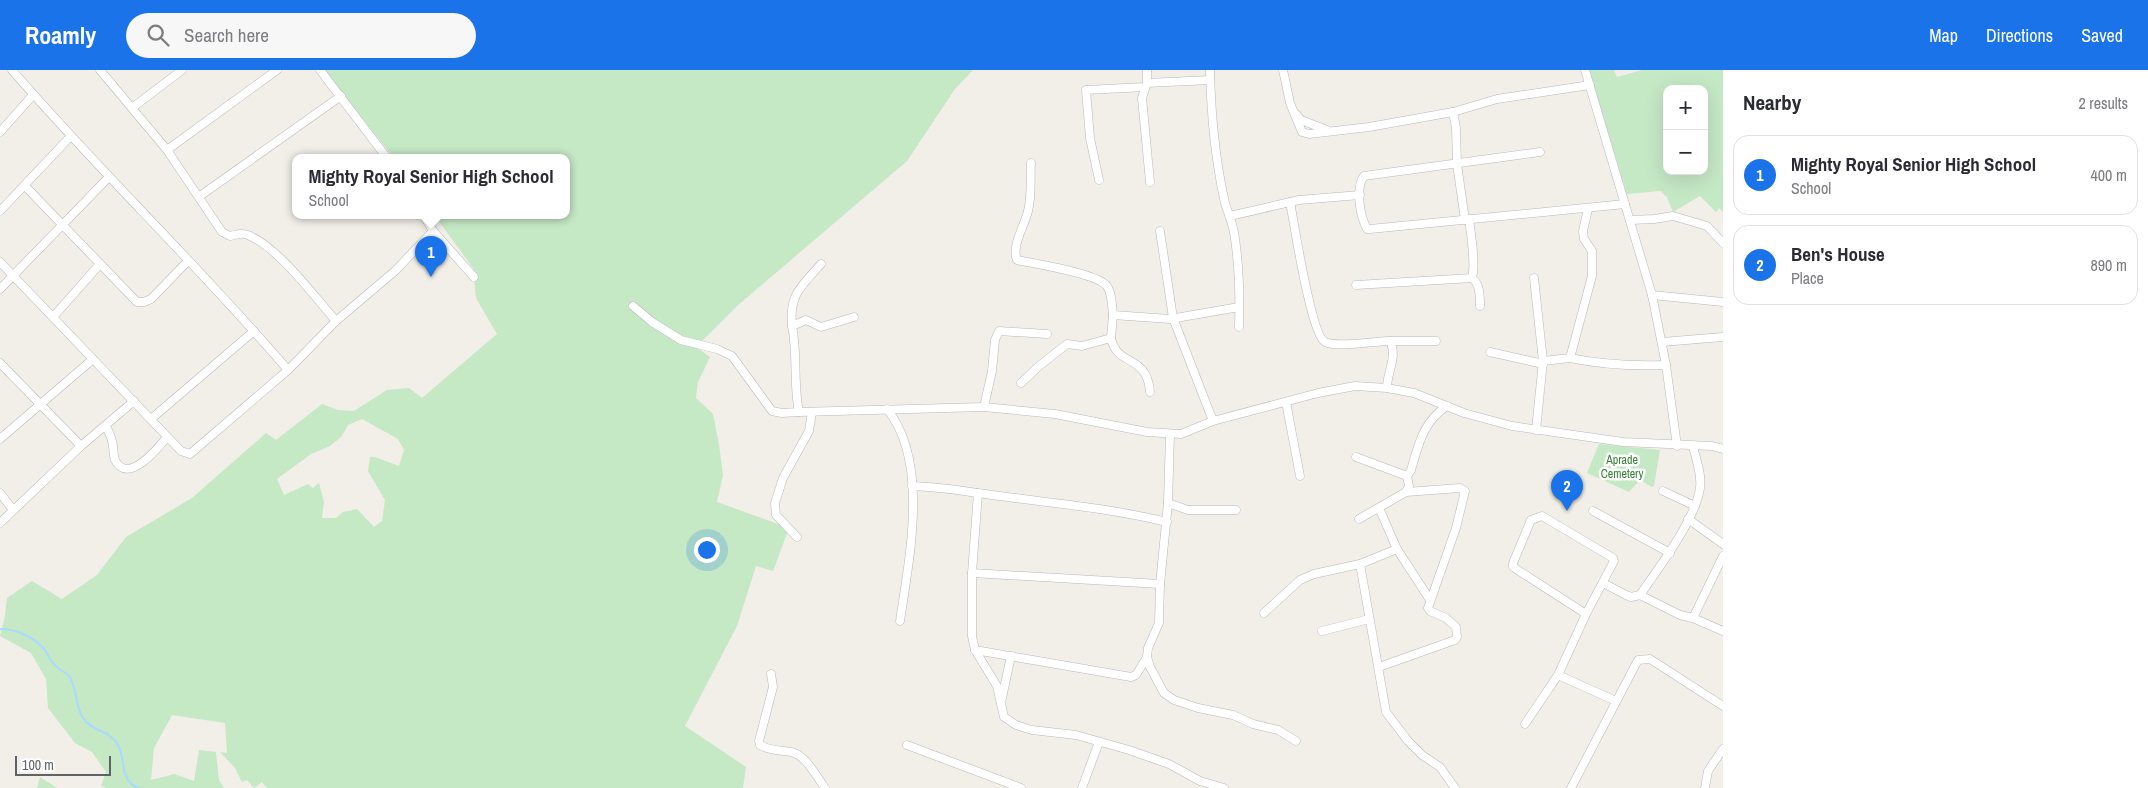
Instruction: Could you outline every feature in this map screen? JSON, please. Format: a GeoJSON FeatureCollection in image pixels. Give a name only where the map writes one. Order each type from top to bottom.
{"type":"FeatureCollection","features":[{"type":"Feature","properties":{"kind":"street"},"geometry":{"type":"LineString","coordinates":[[12,70],[70,137],[254,331],[288,370]]}},
{"type":"Feature","properties":{"kind":"street"},"geometry":{"type":"LineString","coordinates":[[100,70],[167,150],[200,196],[222,232],[230,236],[241,233],[248,234],[275,252],[336,321]]}},
{"type":"Feature","properties":{"kind":"street"},"geometry":{"type":"LineString","coordinates":[[132,108],[173,73],[182,70]]}},
{"type":"Feature","properties":{"kind":"street"},"geometry":{"type":"LineString","coordinates":[[167,150],[277,70]]}},
{"type":"Feature","properties":{"kind":"street"},"geometry":{"type":"LineString","coordinates":[[320,70],[384,154]]}},
{"type":"Feature","properties":{"kind":"street"},"geometry":{"type":"LineString","coordinates":[[1147,70],[1142,105],[1150,182]]}},
{"type":"Feature","properties":{"kind":"street"},"geometry":{"type":"LineString","coordinates":[[1210,70],[1210,110],[1215,146],[1234,234],[1239,328]]}},
{"type":"Feature","properties":{"kind":"street"},"geometry":{"type":"LineString","coordinates":[[1283,70],[1292,111],[1302,132],[1309,134],[1369,127],[1453,112],[1497,98],[1590,85]]}},
{"type":"Feature","properties":{"kind":"street"},"geometry":{"type":"LineString","coordinates":[[1585,70],[1652,295],[1666,365],[1677,446]]}},
{"type":"Feature","properties":{"kind":"street"},"geometry":{"type":"LineString","coordinates":[[1099,180],[1090,138],[1086,90],[1210,80]]}},
{"type":"Feature","properties":{"kind":"street"},"geometry":{"type":"LineString","coordinates":[[0,132],[33,95]]}},
{"type":"Feature","properties":{"kind":"street"},"geometry":{"type":"LineString","coordinates":[[200,196],[341,96]]}},
{"type":"Feature","properties":{"kind":"street"},"geometry":{"type":"LineString","coordinates":[[1453,112],[1456,128],[1457,164],[1474,265],[1472,278]]}},
{"type":"Feature","properties":{"kind":"street"},"geometry":{"type":"LineString","coordinates":[[0,211],[70,137]]}},
{"type":"Feature","properties":{"kind":"street"},"geometry":{"type":"LineString","coordinates":[[1540,152],[1364,176],[1361,182],[1360,195],[1363,221],[1367,229],[1625,204]]}},
{"type":"Feature","properties":{"kind":"street"},"geometry":{"type":"LineString","coordinates":[[1031,164],[1029,208],[1015,254],[1017,260],[1081,274],[1106,284],[1113,315],[1111,338],[1117,353],[1141,366],[1149,380],[1150,392]]}},
{"type":"Feature","properties":{"kind":"street"},"geometry":{"type":"LineString","coordinates":[[0,289],[109,177]]}},
{"type":"Feature","properties":{"kind":"street"},"geometry":{"type":"LineString","coordinates":[[25,186],[138,302],[151,299],[188,261]]}},
{"type":"Feature","properties":{"kind":"street"},"geometry":{"type":"LineString","coordinates":[[1230,216],[1321,196],[1360,195]]}},
{"type":"Feature","properties":{"kind":"street"},"geometry":{"type":"LineString","coordinates":[[1290,202],[1312,314],[1321,339],[1325,342],[1337,344],[1436,341]]}},
{"type":"Feature","properties":{"kind":"street"},"geometry":{"type":"LineString","coordinates":[[1570,358],[1592,276],[1592,251],[1584,239],[1583,231],[1588,209]]}},
{"type":"Feature","properties":{"kind":"street"},"geometry":{"type":"LineString","coordinates":[[1630,220],[1673,216],[1707,226],[1723,242]]}},
{"type":"Feature","properties":{"kind":"street"},"geometry":{"type":"LineString","coordinates":[[426,219],[433,231],[474,277]]}},
{"type":"Feature","properties":{"kind":"street"},"geometry":{"type":"LineString","coordinates":[[0,262],[54,316],[181,451],[190,454],[288,370],[336,321],[395,271],[433,231]]}},
{"type":"Feature","properties":{"kind":"street"},"geometry":{"type":"LineString","coordinates":[[1160,231],[1173,318],[1213,421]]}},
{"type":"Feature","properties":{"kind":"street"},"geometry":{"type":"LineString","coordinates":[[54,316],[100,264]]}},
{"type":"Feature","properties":{"kind":"street"},"geometry":{"type":"LineString","coordinates":[[799,412],[796,402],[796,346],[792,326],[793,300],[798,291],[821,264]]}},
{"type":"Feature","properties":{"kind":"street"},"geometry":{"type":"LineString","coordinates":[[1356,285],[1472,278],[1476,281],[1479,289],[1480,306]]}},
{"type":"Feature","properties":{"kind":"street"},"geometry":{"type":"LineString","coordinates":[[1534,278],[1543,362],[1536,430]]}},
{"type":"Feature","properties":{"kind":"street"},"geometry":{"type":"LineString","coordinates":[[1652,295],[1723,302]]}},
{"type":"Feature","properties":{"kind":"street"},"geometry":{"type":"LineString","coordinates":[[633,306],[652,322],[681,340],[717,349],[732,356],[772,411],[782,413],[984,407],[1055,414],[1170,434],[1191,432],[1213,421],[1318,392],[1355,386],[1387,388],[1414,393],[1488,420],[1536,430],[1623,442],[1723,449]]}},
{"type":"Feature","properties":{"kind":"street"},"geometry":{"type":"LineString","coordinates":[[1113,315],[1173,318],[1239,307]]}},
{"type":"Feature","properties":{"kind":"street"},"geometry":{"type":"LineString","coordinates":[[792,326],[801,320],[806,320],[821,327],[854,317]]}},
{"type":"Feature","properties":{"kind":"street"},"geometry":{"type":"LineString","coordinates":[[151,419],[254,331]]}},
{"type":"Feature","properties":{"kind":"street"},"geometry":{"type":"LineString","coordinates":[[984,407],[992,371],[995,340],[999,331],[1048,334]]}},
{"type":"Feature","properties":{"kind":"street"},"geometry":{"type":"LineString","coordinates":[[1662,342],[1723,337]]}},
{"type":"Feature","properties":{"kind":"street"},"geometry":{"type":"LineString","coordinates":[[1021,383],[1067,344],[1082,346],[1111,338]]}},
{"type":"Feature","properties":{"kind":"street"},"geometry":{"type":"LineString","coordinates":[[1387,388],[1388,375],[1393,362],[1393,347],[1390,341]]}},
{"type":"Feature","properties":{"kind":"street"},"geometry":{"type":"LineString","coordinates":[[1490,352],[1543,362],[1570,358],[1602,364],[1631,366],[1666,365]]}},
{"type":"Feature","properties":{"kind":"street"},"geometry":{"type":"LineString","coordinates":[[0,439],[93,359]]}},
{"type":"Feature","properties":{"kind":"street"},"geometry":{"type":"LineString","coordinates":[[1,365],[81,446]]}},
{"type":"Feature","properties":{"kind":"street"},"geometry":{"type":"LineString","coordinates":[[0,523],[81,446],[134,401]]}},
{"type":"Feature","properties":{"kind":"street"},"geometry":{"type":"LineString","coordinates":[[1286,402],[1300,476]]}},
{"type":"Feature","properties":{"kind":"street"},"geometry":{"type":"LineString","coordinates":[[1406,492],[1409,486],[1407,476],[1411,470],[1428,423],[1436,413],[1447,406]]}},
{"type":"Feature","properties":{"kind":"street"},"geometry":{"type":"LineString","coordinates":[[887,409],[906,442],[913,472],[911,536],[900,621]]}},
{"type":"Feature","properties":{"kind":"street"},"geometry":{"type":"LineString","coordinates":[[796,537],[776,515],[775,503],[783,478],[809,431],[812,412]]}},
{"type":"Feature","properties":{"kind":"street"},"geometry":{"type":"LineString","coordinates":[[106,426],[112,441],[115,460],[125,468],[134,468],[143,463],[168,437]]}},
{"type":"Feature","properties":{"kind":"street"},"geometry":{"type":"LineString","coordinates":[[1170,434],[1168,518],[1160,584],[1159,623],[1148,648],[1147,657],[1150,668],[1164,693],[1174,700],[1198,708],[1233,715],[1253,724],[1278,730],[1296,741]]}},
{"type":"Feature","properties":{"kind":"street"},"geometry":{"type":"LineString","coordinates":[[1640,595],[1670,553],[1695,506],[1701,487],[1694,446]]}},
{"type":"Feature","properties":{"kind":"street"},"geometry":{"type":"LineString","coordinates":[[1356,457],[1407,476]]}},
{"type":"Feature","properties":{"kind":"street"},"geometry":{"type":"LineString","coordinates":[[912,486],[950,488],[1168,518],[1180,509]]}},
{"type":"Feature","properties":{"kind":"street"},"geometry":{"type":"LineString","coordinates":[[1360,519],[1406,492],[1460,488],[1465,491],[1456,528],[1430,600],[1430,611],[1446,618],[1456,627],[1457,637],[1455,640],[1379,667]]}},
{"type":"Feature","properties":{"kind":"street"},"geometry":{"type":"LineString","coordinates":[[1663,491],[1695,506]]}},
{"type":"Feature","properties":{"kind":"street"},"geometry":{"type":"LineString","coordinates":[[0,493],[13,510]]}},
{"type":"Feature","properties":{"kind":"street"},"geometry":{"type":"LineString","coordinates":[[978,493],[972,573],[972,636],[975,650],[997,686],[1002,700]]}},
{"type":"Feature","properties":{"kind":"street"},"geometry":{"type":"LineString","coordinates":[[1168,503],[1180,509],[1236,510]]}},
{"type":"Feature","properties":{"kind":"street"},"geometry":{"type":"LineString","coordinates":[[1379,508],[1398,549],[1430,600]]}},
{"type":"Feature","properties":{"kind":"street"},"geometry":{"type":"LineString","coordinates":[[1593,511],[1670,553]]}},
{"type":"Feature","properties":{"kind":"street"},"geometry":{"type":"LineString","coordinates":[[1525,724],[1558,674],[1586,614],[1614,563],[1613,558],[1542,516],[1531,520],[1512,563],[1513,567],[1586,614]]}},
{"type":"Feature","properties":{"kind":"street"},"geometry":{"type":"LineString","coordinates":[[1688,520],[1723,544]]}},
{"type":"Feature","properties":{"kind":"street"},"geometry":{"type":"LineString","coordinates":[[1264,613],[1300,580],[1314,574],[1360,564],[1398,549]]}},
{"type":"Feature","properties":{"kind":"street"},"geometry":{"type":"LineString","coordinates":[[1693,618],[1723,556]]}},
{"type":"Feature","properties":{"kind":"street"},"geometry":{"type":"LineString","coordinates":[[1360,564],[1379,667],[1383,705],[1386,712],[1408,741],[1422,755],[1440,767],[1454,788]]}},
{"type":"Feature","properties":{"kind":"street"},"geometry":{"type":"LineString","coordinates":[[972,573],[1160,584]]}},
{"type":"Feature","properties":{"kind":"street"},"geometry":{"type":"LineString","coordinates":[[1603,583],[1626,596],[1640,595],[1680,615],[1693,618],[1723,631]]}},
{"type":"Feature","properties":{"kind":"street"},"geometry":{"type":"LineString","coordinates":[[1322,631],[1369,620]]}},
{"type":"Feature","properties":{"kind":"street"},"geometry":{"type":"LineString","coordinates":[[975,650],[1131,677],[1136,675],[1147,657]]}},
{"type":"Feature","properties":{"kind":"street"},"geometry":{"type":"LineString","coordinates":[[1011,656],[1001,710],[1004,717],[1016,725],[1032,730],[1076,735],[1129,750],[1169,764],[1200,781],[1224,788]]}},
{"type":"Feature","properties":{"kind":"street"},"geometry":{"type":"LineString","coordinates":[[1571,788],[1638,660],[1646,658],[1659,664],[1723,706]]}},
{"type":"Feature","properties":{"kind":"street"},"geometry":{"type":"LineString","coordinates":[[771,674],[773,687],[759,741],[760,745],[780,751],[792,752],[802,758],[825,788]]}},
{"type":"Feature","properties":{"kind":"street"},"geometry":{"type":"LineString","coordinates":[[1558,674],[1616,701]]}},
{"type":"Feature","properties":{"kind":"street"},"geometry":{"type":"LineString","coordinates":[[1082,788],[1099,742]]}},
{"type":"Feature","properties":{"kind":"street"},"geometry":{"type":"LineString","coordinates":[[907,745],[1009,786],[1021,788]]}},
{"type":"Feature","properties":{"kind":"street"},"geometry":{"type":"LineString","coordinates":[[1705,788],[1708,771],[1723,749]]}},
{"type":"Feature","properties":{"kind":"green space"},"geometry":{"type":"Polygon","coordinates":[[[324,70],[973,70],[955,89],[907,161],[737,306],[696,347],[710,357],[698,382],[696,398],[713,414],[723,475],[717,502],[789,528],[773,571],[756,566],[737,626],[685,726],[746,767],[743,788],[267,788],[262,782],[254,788],[247,780],[242,782],[235,768],[220,752],[227,753],[225,723],[172,715],[154,748],[151,780],[174,774],[194,781],[199,750],[216,752],[219,780],[224,788],[106,788],[101,786],[106,772],[92,752],[75,743],[48,708],[46,679],[31,653],[0,636],[7,598],[32,581],[62,599],[97,575],[126,537],[192,498],[266,433],[276,440],[322,404],[338,410],[354,411],[387,390],[409,388],[422,398],[497,334],[476,298],[473,268],[437,219],[570,219],[570,154],[391,154],[324,70]],[[362,419],[348,425],[341,437],[330,446],[311,454],[277,479],[284,495],[308,484],[313,488],[319,483],[324,502],[322,518],[336,518],[343,512],[357,509],[374,527],[382,521],[385,500],[368,471],[370,457],[399,466],[404,450],[398,439],[362,419]]]}},
{"type":"Feature","properties":{"kind":"green space"},"geometry":{"type":"Polygon","coordinates":[[[1589,70],[1614,70],[1617,77],[1642,70],[1723,70],[1723,212],[1719,208],[1716,212],[1700,196],[1673,212],[1667,197],[1660,191],[1627,194],[1589,70]]]}},
{"type":"Feature","properties":{"kind":"green space","name":"Aprade Cemetery"},"geometry":{"type":"Polygon","coordinates":[[[1599,444],[1660,450],[1654,486],[1652,487],[1640,480],[1629,492],[1587,473],[1599,444]]]}},
{"type":"Feature","properties":{"kind":"green space"},"geometry":{"type":"Polygon","coordinates":[[[40,777],[57,788],[37,788],[40,777]]]}},
{"type":"Feature","properties":{"kind":"waterway"},"geometry":{"type":"LineString","coordinates":[[0,629],[18,632],[30,637],[44,649],[53,663],[70,677],[83,718],[91,726],[106,733],[115,740],[128,780],[139,788]]}},
{"type":"Feature","properties":{"kind":"place","name":"Mighty Royal Senior High School"},"geometry":{"type":"Point","coordinates":[431,277]}},
{"type":"Feature","properties":{"kind":"place","name":"Ben's House"},"geometry":{"type":"Point","coordinates":[1567,511]}}]}
